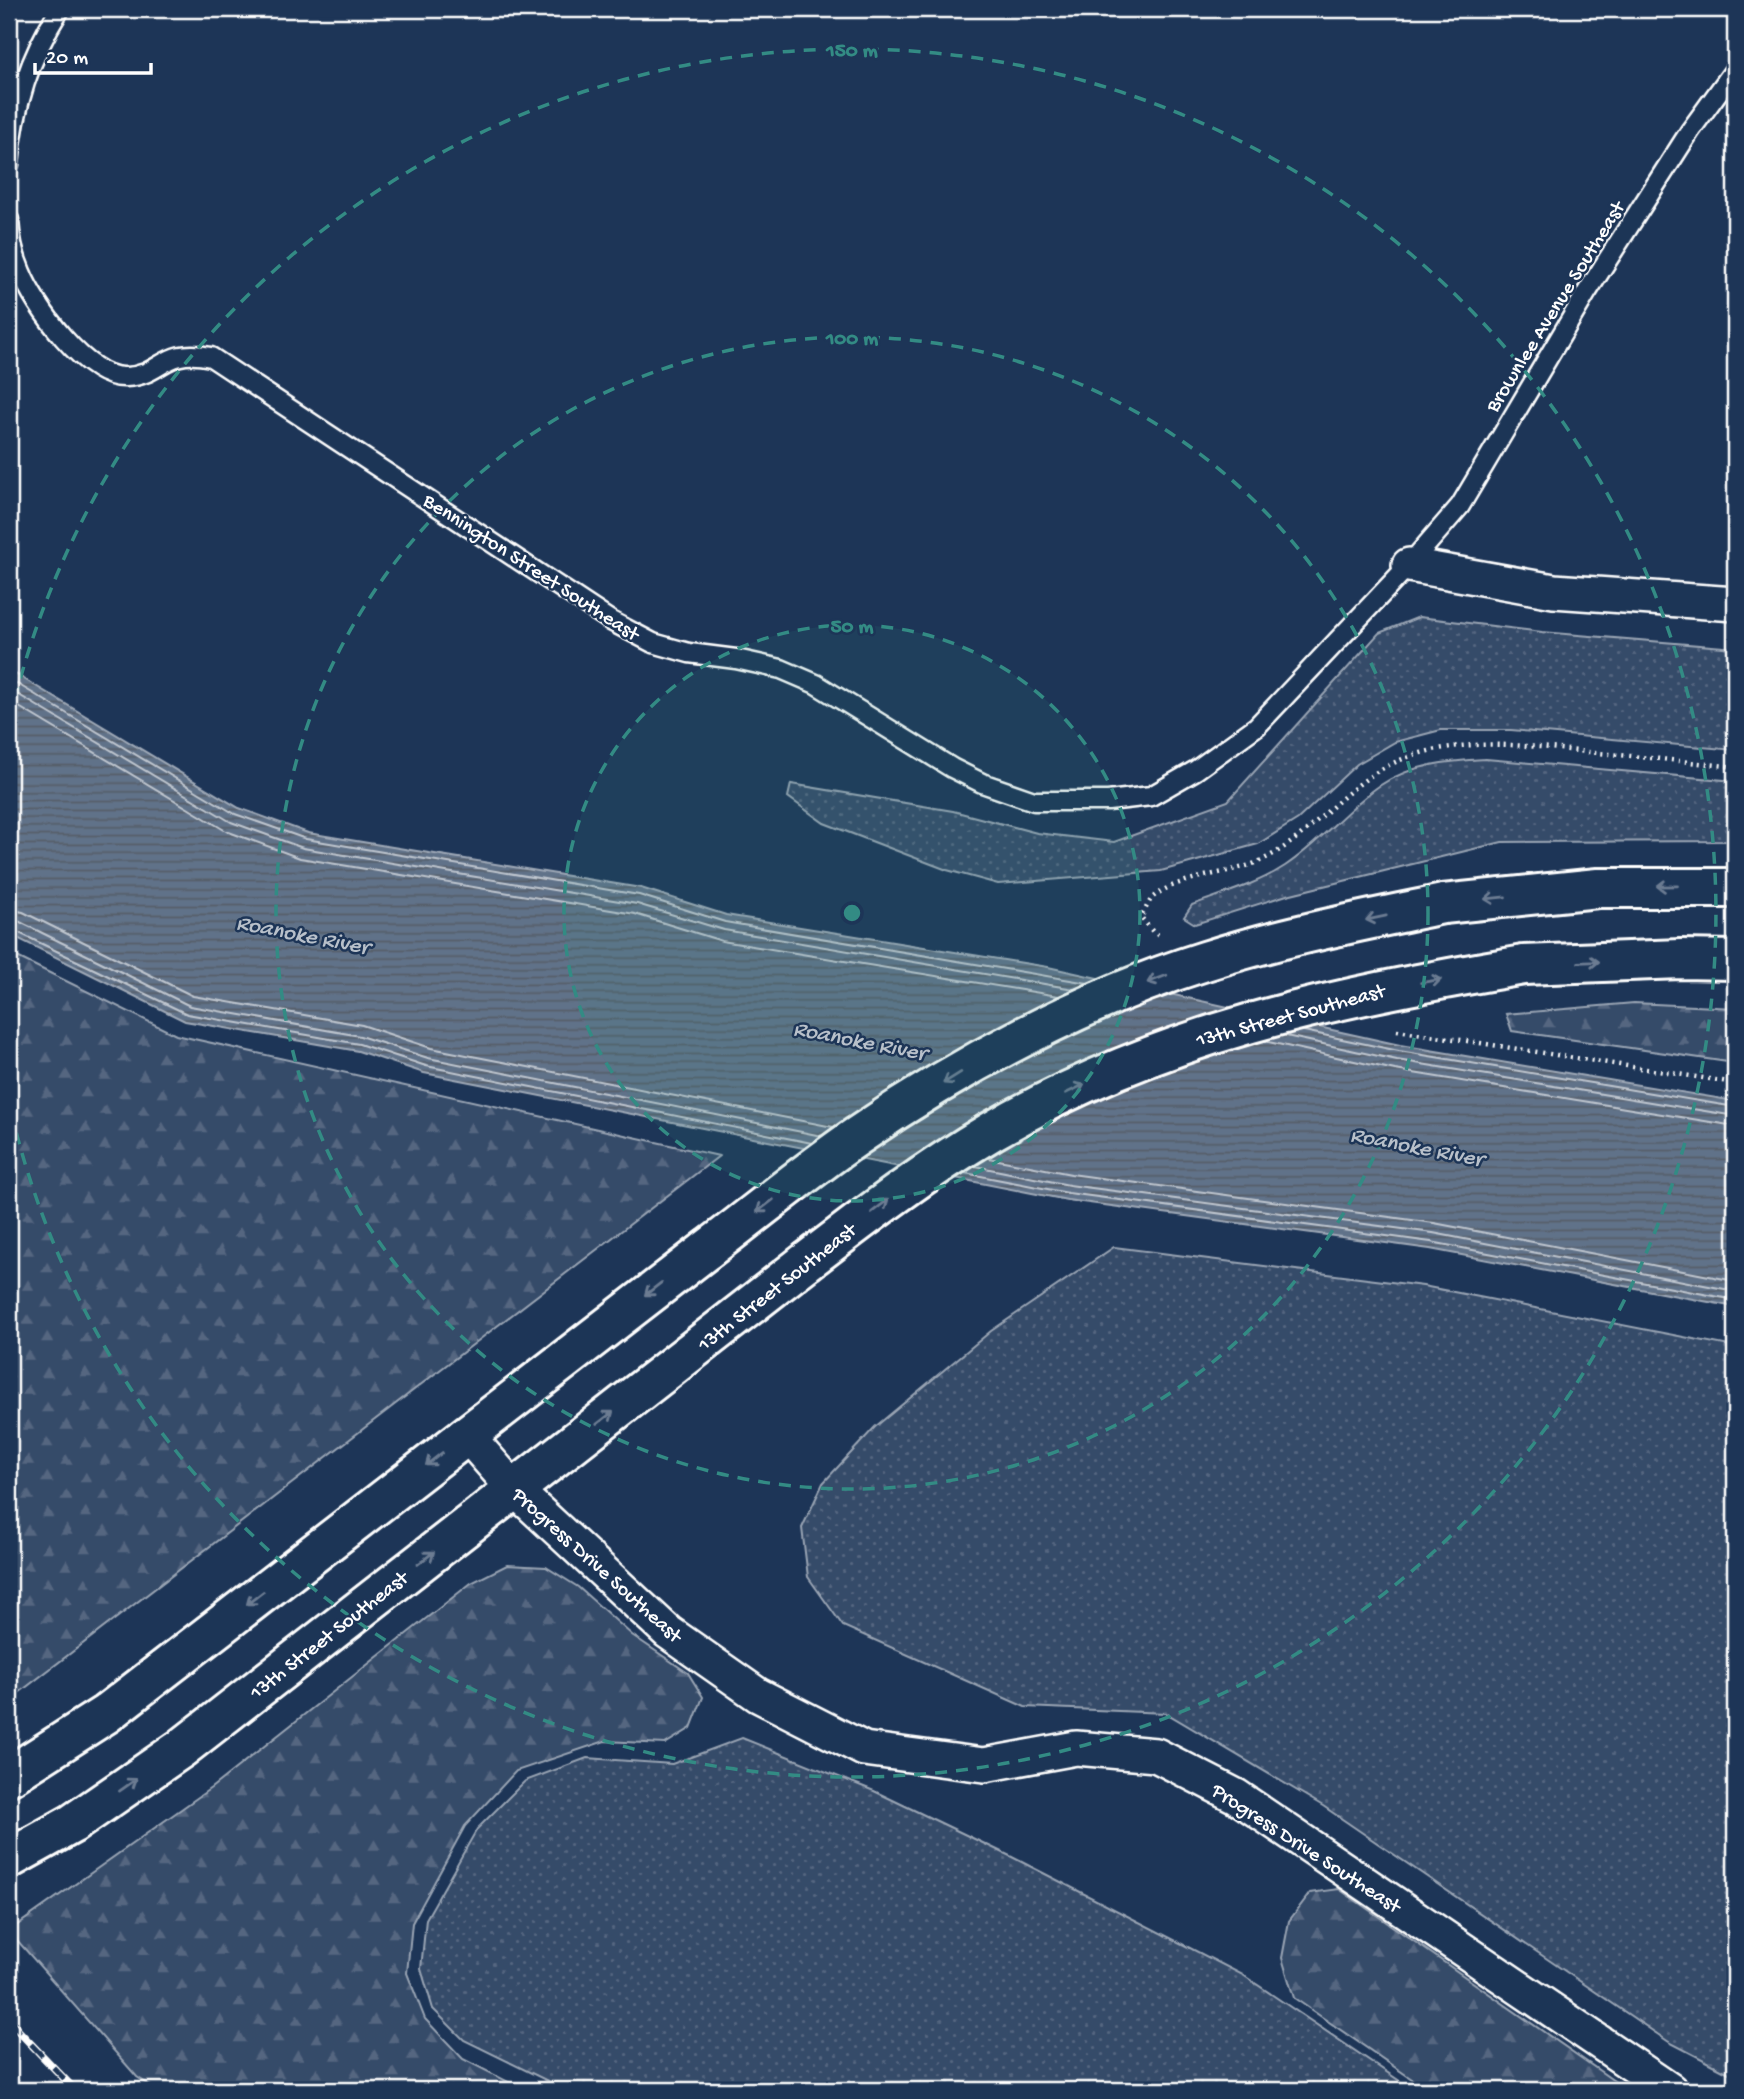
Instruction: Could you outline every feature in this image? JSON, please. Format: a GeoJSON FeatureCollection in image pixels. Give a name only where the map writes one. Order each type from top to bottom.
{"type":"FeatureCollection","features":[{"type":"Feature","properties":{"kind":"main road"},"geometry":{"type":"LineString","coordinates":[[21,1770],[106,1714],[466,1434],[856,1137],[966,1069],[1124,992],[1203,961],[1283,938],[1443,904],[1598,888],[1735,888]]}},
{"type":"Feature","properties":{"kind":"main road","name":"13th Street Southeast"},"geometry":{"type":"LineString","coordinates":[[9,1859],[72,1824],[182,1748],[806,1262],[908,1185],[993,1131],[1134,1063],[1200,1037],[1269,1016],[1387,988],[1524,965],[1735,960]]}},
{"type":"Feature","properties":{"kind":"street"},"geometry":{"type":"LineString","coordinates":[[1409,565],[1554,591],[1735,604]]}},
{"type":"Feature","properties":{"kind":"street","name":"Progress Drive Southeast"},"geometry":{"type":"LineString","coordinates":[[466,1434],[514,1489],[668,1632],[758,1695],[864,1749],[984,1765],[1076,1748],[1157,1755],[1236,1796],[1670,2090]]}},
{"type":"Feature","properties":{"kind":"lane"},"geometry":{"type":"LineString","coordinates":[[9,164],[12,132],[24,79],[38,44],[60,9]]}},
{"type":"Feature","properties":{"kind":"lane","name":"Brownlee Avenue Southeast"},"geometry":{"type":"LineString","coordinates":[[1409,565],[1460,506],[1587,292],[1690,131],[1735,69]]}},
{"type":"Feature","properties":{"kind":"lane","name":"Bennington Street Southeast"},"geometry":{"type":"LineString","coordinates":[[9,220],[10,240],[21,272],[37,302],[84,360],[103,373],[125,378],[147,373],[169,358],[190,352],[211,356],[611,621],[665,646],[781,670],[816,684],[952,768],[982,783],[1034,801],[1108,801],[1150,796],[1196,770],[1257,726],[1409,565]]}},
{"type":"Feature","properties":{"kind":"path"},"geometry":{"type":"LineString","coordinates":[[1141,917],[1152,898],[1173,888],[1260,862],[1283,849],[1378,771],[1408,756],[1438,748],[1480,745],[1539,747],[1735,767]]}},
{"type":"Feature","properties":{"kind":"path"},"geometry":{"type":"LineString","coordinates":[[1515,1047],[1735,1083]]}},
{"type":"Feature","properties":{"kind":"green space"},"geometry":{"type":"Polygon","coordinates":[[[1419,617],[1542,632],[1735,648],[1735,750],[1511,730],[1441,730],[1395,742],[1357,764],[1298,819],[1258,844],[1161,871],[998,884],[947,870],[824,823],[788,797],[791,784],[953,811],[1037,833],[1114,842],[1228,801],[1379,633],[1419,617]]]}},
{"type":"Feature","properties":{"kind":"green space"},"geometry":{"type":"Polygon","coordinates":[[[1486,759],[1735,781],[1735,841],[1502,842],[1287,895],[1195,924],[1184,917],[1192,905],[1252,883],[1285,866],[1367,795],[1391,779],[1431,765],[1486,759]]]}},
{"type":"Feature","properties":{"kind":"green space"},"geometry":{"type":"Polygon","coordinates":[[[9,953],[176,1035],[719,1156],[16,1695],[9,1697],[9,953]]]}},
{"type":"Feature","properties":{"kind":"green space"},"geometry":{"type":"Polygon","coordinates":[[[1634,1003],[1735,1008],[1735,1063],[1512,1031],[1506,1014],[1634,1003]]]}},
{"type":"Feature","properties":{"kind":"green space"},"geometry":{"type":"Polygon","coordinates":[[[1114,1247],[1423,1286],[1735,1347],[1735,2076],[1669,2042],[1323,1806],[1166,1713],[1025,1707],[843,1626],[808,1577],[802,1528],[823,1483],[875,1427],[991,1331],[1114,1247]]]}},
{"type":"Feature","properties":{"kind":"green space"},"geometry":{"type":"Polygon","coordinates":[[[507,1565],[546,1567],[578,1587],[632,1635],[688,1673],[703,1697],[691,1728],[665,1744],[605,1741],[516,1771],[465,1826],[412,1923],[407,1973],[425,2019],[463,2059],[524,2090],[157,2090],[137,2077],[9,1931],[211,1788],[471,1583],[507,1565]]]}},
{"type":"Feature","properties":{"kind":"green space"},"geometry":{"type":"Polygon","coordinates":[[[742,1738],[874,1791],[1010,1856],[1243,1975],[1413,2090],[566,2090],[464,2040],[433,2009],[421,1969],[426,1919],[477,1829],[525,1781],[587,1758],[672,1764],[742,1738]]]}},
{"type":"Feature","properties":{"kind":"green space"},"geometry":{"type":"Polygon","coordinates":[[[1339,1889],[1627,2090],[1428,2090],[1294,1998],[1282,1958],[1289,1921],[1310,1893],[1339,1889]]]}},
{"type":"Feature","properties":{"kind":"water","name":"Roanoke River"},"geometry":{"type":"Polygon","coordinates":[[[9,670],[239,808],[308,833],[641,888],[726,915],[1048,967],[1400,1045],[1735,1101],[1735,1307],[1430,1249],[1067,1200],[424,1073],[358,1051],[185,1021],[9,934],[9,670]]]}},
{"type":"Feature","properties":{"kind":"railway"},"geometry":{"type":"LineString","coordinates":[[9,2021],[75,2090]]}}]}
